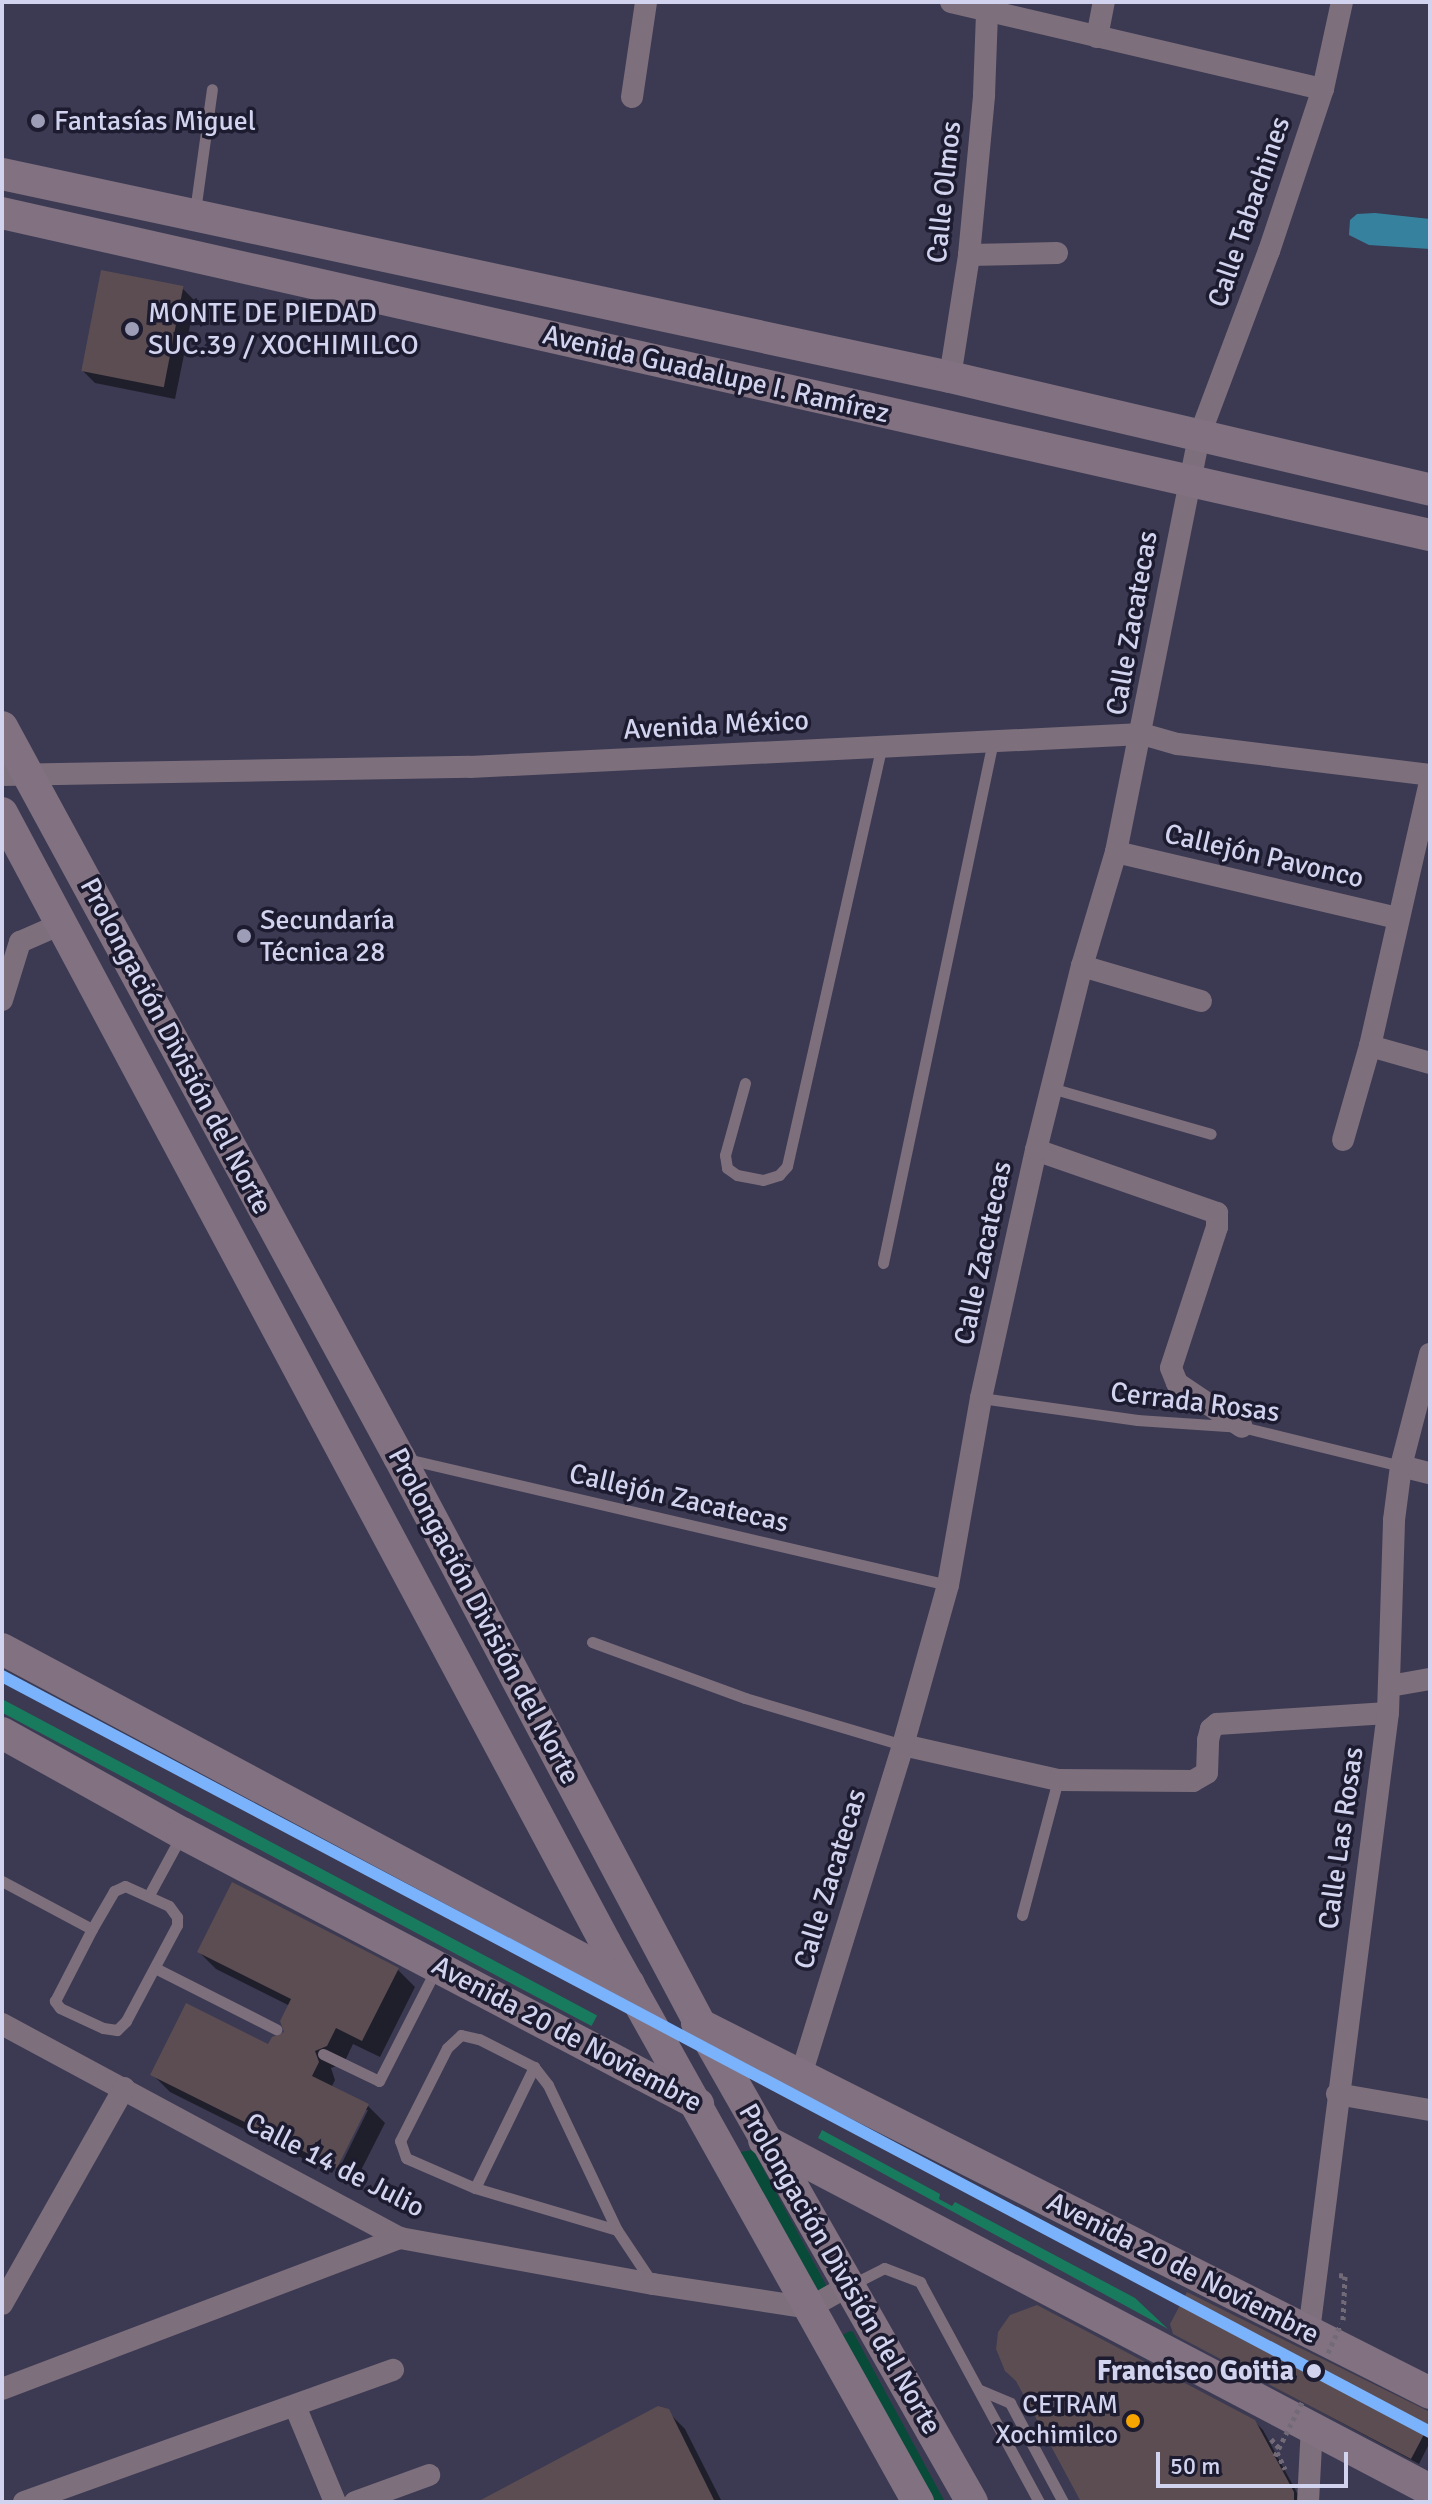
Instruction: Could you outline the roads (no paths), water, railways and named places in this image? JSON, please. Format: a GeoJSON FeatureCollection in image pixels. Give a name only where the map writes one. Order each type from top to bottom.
{"type":"FeatureCollection","features":[{"type":"Feature","properties":{"kind":"main road","name":"Avenida Guadalupe I. Ramírez"},"geometry":{"type":"LineString","coordinates":[[2,174],[950,377],[1430,490]]}},
{"type":"Feature","properties":{"kind":"main road","name":"Avenida Guadalupe I. Ramírez"},"geometry":{"type":"LineString","coordinates":[[2,213],[1430,535]]}},
{"type":"Feature","properties":{"kind":"main road","name":"Prolongación División del Norte"},"geometry":{"type":"LineString","coordinates":[[2,727],[16,774],[399,1457],[700,2024],[972,2502]]}},
{"type":"Feature","properties":{"kind":"main road","name":"Prolongación División del Norte"},"geometry":{"type":"LineString","coordinates":[[5,827],[628,1983],[918,2502]]}},
{"type":"Feature","properties":{"kind":"main road","name":"Avenida 20 de Noviembre"},"geometry":{"type":"LineString","coordinates":[[2,1649],[700,2024],[1318,2342],[1430,2393]]}},
{"type":"Feature","properties":{"kind":"main road","name":"Avenida 20 de Noviembre"},"geometry":{"type":"LineString","coordinates":[[2,1733],[182,1833],[765,2141],[1307,2414],[1430,2490]]}},
{"type":"Feature","properties":{"kind":"street"},"geometry":{"type":"LineString","coordinates":[[632,97],[646,2]]}},
{"type":"Feature","properties":{"kind":"street"},"geometry":{"type":"LineString","coordinates":[[951,2],[1323,89]]}},
{"type":"Feature","properties":{"kind":"street"},"geometry":{"type":"LineString","coordinates":[[1097,37],[1104,2]]}},
{"type":"Feature","properties":{"kind":"street","name":"Calle Tabachines"},"geometry":{"type":"LineString","coordinates":[[1199,437],[1269,251],[1323,89],[1342,2]]}},
{"type":"Feature","properties":{"kind":"street","name":"Calle Olmos"},"geometry":{"type":"LineString","coordinates":[[950,377],[969,255],[984,95],[987,12]]}},
{"type":"Feature","properties":{"kind":"street"},"geometry":{"type":"LineString","coordinates":[[969,255],[1057,253]]}},
{"type":"Feature","properties":{"kind":"street","name":"Calle Zacatecas"},"geometry":{"type":"LineString","coordinates":[[801,2075],[903,1745],[948,1585],[981,1398],[1036,1150],[1082,966],[1116,852],[1142,734],[1199,437]]}},
{"type":"Feature","properties":{"kind":"street","name":"Avenida México"},"geometry":{"type":"LineString","coordinates":[[16,774],[470,767],[1142,734],[1178,744],[1430,775]]}},
{"type":"Feature","properties":{"kind":"street"},"geometry":{"type":"LineString","coordinates":[[1343,1140],[1370,1046],[1430,782]]}},
{"type":"Feature","properties":{"kind":"street","name":"Callejón Pavonco"},"geometry":{"type":"LineString","coordinates":[[1116,852],[1398,918]]}},
{"type":"Feature","properties":{"kind":"street"},"geometry":{"type":"LineString","coordinates":[[2,1000],[20,942],[59,925]]}},
{"type":"Feature","properties":{"kind":"street"},"geometry":{"type":"LineString","coordinates":[[1082,966],[1201,1001]]}},
{"type":"Feature","properties":{"kind":"street"},"geometry":{"type":"LineString","coordinates":[[1370,1046],[1430,1063]]}},
{"type":"Feature","properties":{"kind":"street"},"geometry":{"type":"LineString","coordinates":[[1036,1150],[1217,1213],[1217,1227],[1171,1368],[1177,1383],[1242,1427]]}},
{"type":"Feature","properties":{"kind":"street","name":"Calle Las Rosas"},"geometry":{"type":"LineString","coordinates":[[1318,2342],[1337,2094],[1388,1713],[1394,1520],[1401,1466],[1430,1354]]}},
{"type":"Feature","properties":{"kind":"street"},"geometry":{"type":"LineString","coordinates":[[1401,1466],[1430,1473]]}},
{"type":"Feature","properties":{"kind":"street"},"geometry":{"type":"LineString","coordinates":[[1390,1686],[1430,1679]]}},
{"type":"Feature","properties":{"kind":"street"},"geometry":{"type":"LineString","coordinates":[[903,1745],[1058,1780],[1193,1781],[1207,1773],[1208,1740],[1211,1729],[1217,1724],[1388,1713]]}},
{"type":"Feature","properties":{"kind":"street","name":"Calle 14 de Julio"},"geometry":{"type":"LineString","coordinates":[[2,2024],[400,2238],[653,2284],[809,2308]]}},
{"type":"Feature","properties":{"kind":"street"},"geometry":{"type":"LineString","coordinates":[[2,2304],[124,2088]]}},
{"type":"Feature","properties":{"kind":"street"},"geometry":{"type":"LineString","coordinates":[[1337,2094],[1430,2110]]}},
{"type":"Feature","properties":{"kind":"street"},"geometry":{"type":"LineString","coordinates":[[2,2389],[400,2238]]}},
{"type":"Feature","properties":{"kind":"street"},"geometry":{"type":"LineString","coordinates":[[809,2308],[850,2285]]}},
{"type":"Feature","properties":{"kind":"street"},"geometry":{"type":"LineString","coordinates":[[24,2502],[393,2370]]}},
{"type":"Feature","properties":{"kind":"street"},"geometry":{"type":"LineString","coordinates":[[295,2406],[335,2502]]}},
{"type":"Feature","properties":{"kind":"street"},"geometry":{"type":"LineString","coordinates":[[1307,2414],[1308,2502]]}},
{"type":"Feature","properties":{"kind":"street"},"geometry":{"type":"LineString","coordinates":[[355,2502],[429,2475]]}},
{"type":"Feature","properties":{"kind":"lane"},"geometry":{"type":"LineString","coordinates":[[194,216],[212,89]]}},
{"type":"Feature","properties":{"kind":"lane"},"geometry":{"type":"LineString","coordinates":[[883,1263],[994,740]]}},
{"type":"Feature","properties":{"kind":"lane"},"geometry":{"type":"LineString","coordinates":[[745,1083],[725,1155],[727,1168],[737,1175],[763,1180],[779,1175],[787,1166],[882,746]]}},
{"type":"Feature","properties":{"kind":"lane"},"geometry":{"type":"LineString","coordinates":[[1051,1088],[1211,1134]]}},
{"type":"Feature","properties":{"kind":"lane","name":"Cerrada Rosas"},"geometry":{"type":"LineString","coordinates":[[981,1398],[1137,1420],[1242,1427],[1401,1466]]}},
{"type":"Feature","properties":{"kind":"lane","name":"Callejón Zacatecas"},"geometry":{"type":"LineString","coordinates":[[399,1457],[948,1585]]}},
{"type":"Feature","properties":{"kind":"lane"},"geometry":{"type":"LineString","coordinates":[[592,1642],[745,1698],[903,1745]]}},
{"type":"Feature","properties":{"kind":"lane"},"geometry":{"type":"LineString","coordinates":[[1022,1915],[1058,1780]]}},
{"type":"Feature","properties":{"kind":"lane"},"geometry":{"type":"LineString","coordinates":[[149,1895],[182,1833]]}},
{"type":"Feature","properties":{"kind":"lane"},"geometry":{"type":"LineString","coordinates":[[2,1881],[92,1929]]}},
{"type":"Feature","properties":{"kind":"lane"},"geometry":{"type":"LineString","coordinates":[[125,1886],[149,1895],[169,1906],[177,1917],[177,1925],[117,2030],[103,2028],[60,2008],[55,2001],[60,1985],[114,1891],[125,1886]]}},
{"type":"Feature","properties":{"kind":"lane"},"geometry":{"type":"LineString","coordinates":[[323,2054],[379,2081],[437,1966]]}},
{"type":"Feature","properties":{"kind":"lane"},"geometry":{"type":"LineString","coordinates":[[155,1968],[276,2029]]}},
{"type":"Feature","properties":{"kind":"lane"},"geometry":{"type":"LineString","coordinates":[[617,2230],[475,2188],[406,2158],[400,2141],[447,2048],[461,2035],[479,2039],[534,2067],[548,2085],[617,2230],[653,2284]]}},
{"type":"Feature","properties":{"kind":"lane"},"geometry":{"type":"LineString","coordinates":[[475,2188],[534,2067]]}},
{"type":"Feature","properties":{"kind":"lane"},"geometry":{"type":"LineString","coordinates":[[850,2285],[884,2268],[920,2282],[1039,2502]]}},
{"type":"Feature","properties":{"kind":"lane"},"geometry":{"type":"LineString","coordinates":[[979,2390],[1010,2403],[1063,2502]]}},
{"type":"Feature","properties":{"kind":"water"},"geometry":{"type":"Polygon","coordinates":[[[1357,214],[1430,219],[1430,249],[1369,245],[1349,235],[1350,220],[1357,214]]]}},
{"type":"Feature","properties":{"kind":"place","name":"Fantasías Miguel"},"geometry":{"type":"Point","coordinates":[38,121]}},
{"type":"Feature","properties":{"kind":"place","name":"MONTE DE PIEDAD SUC.39 / XOCHIMILCO"},"geometry":{"type":"Point","coordinates":[132,329]}},
{"type":"Feature","properties":{"kind":"place","name":"Secundaría Técnica 28"},"geometry":{"type":"Point","coordinates":[244,936]}},
{"type":"Feature","properties":{"kind":"place","name":"Francisco Goitia"},"geometry":{"type":"Point","coordinates":[1314,2371]}},
{"type":"Feature","properties":{"kind":"place","name":"CETRAM Xochimilco"},"geometry":{"type":"Point","coordinates":[1133,2421]}}]}
